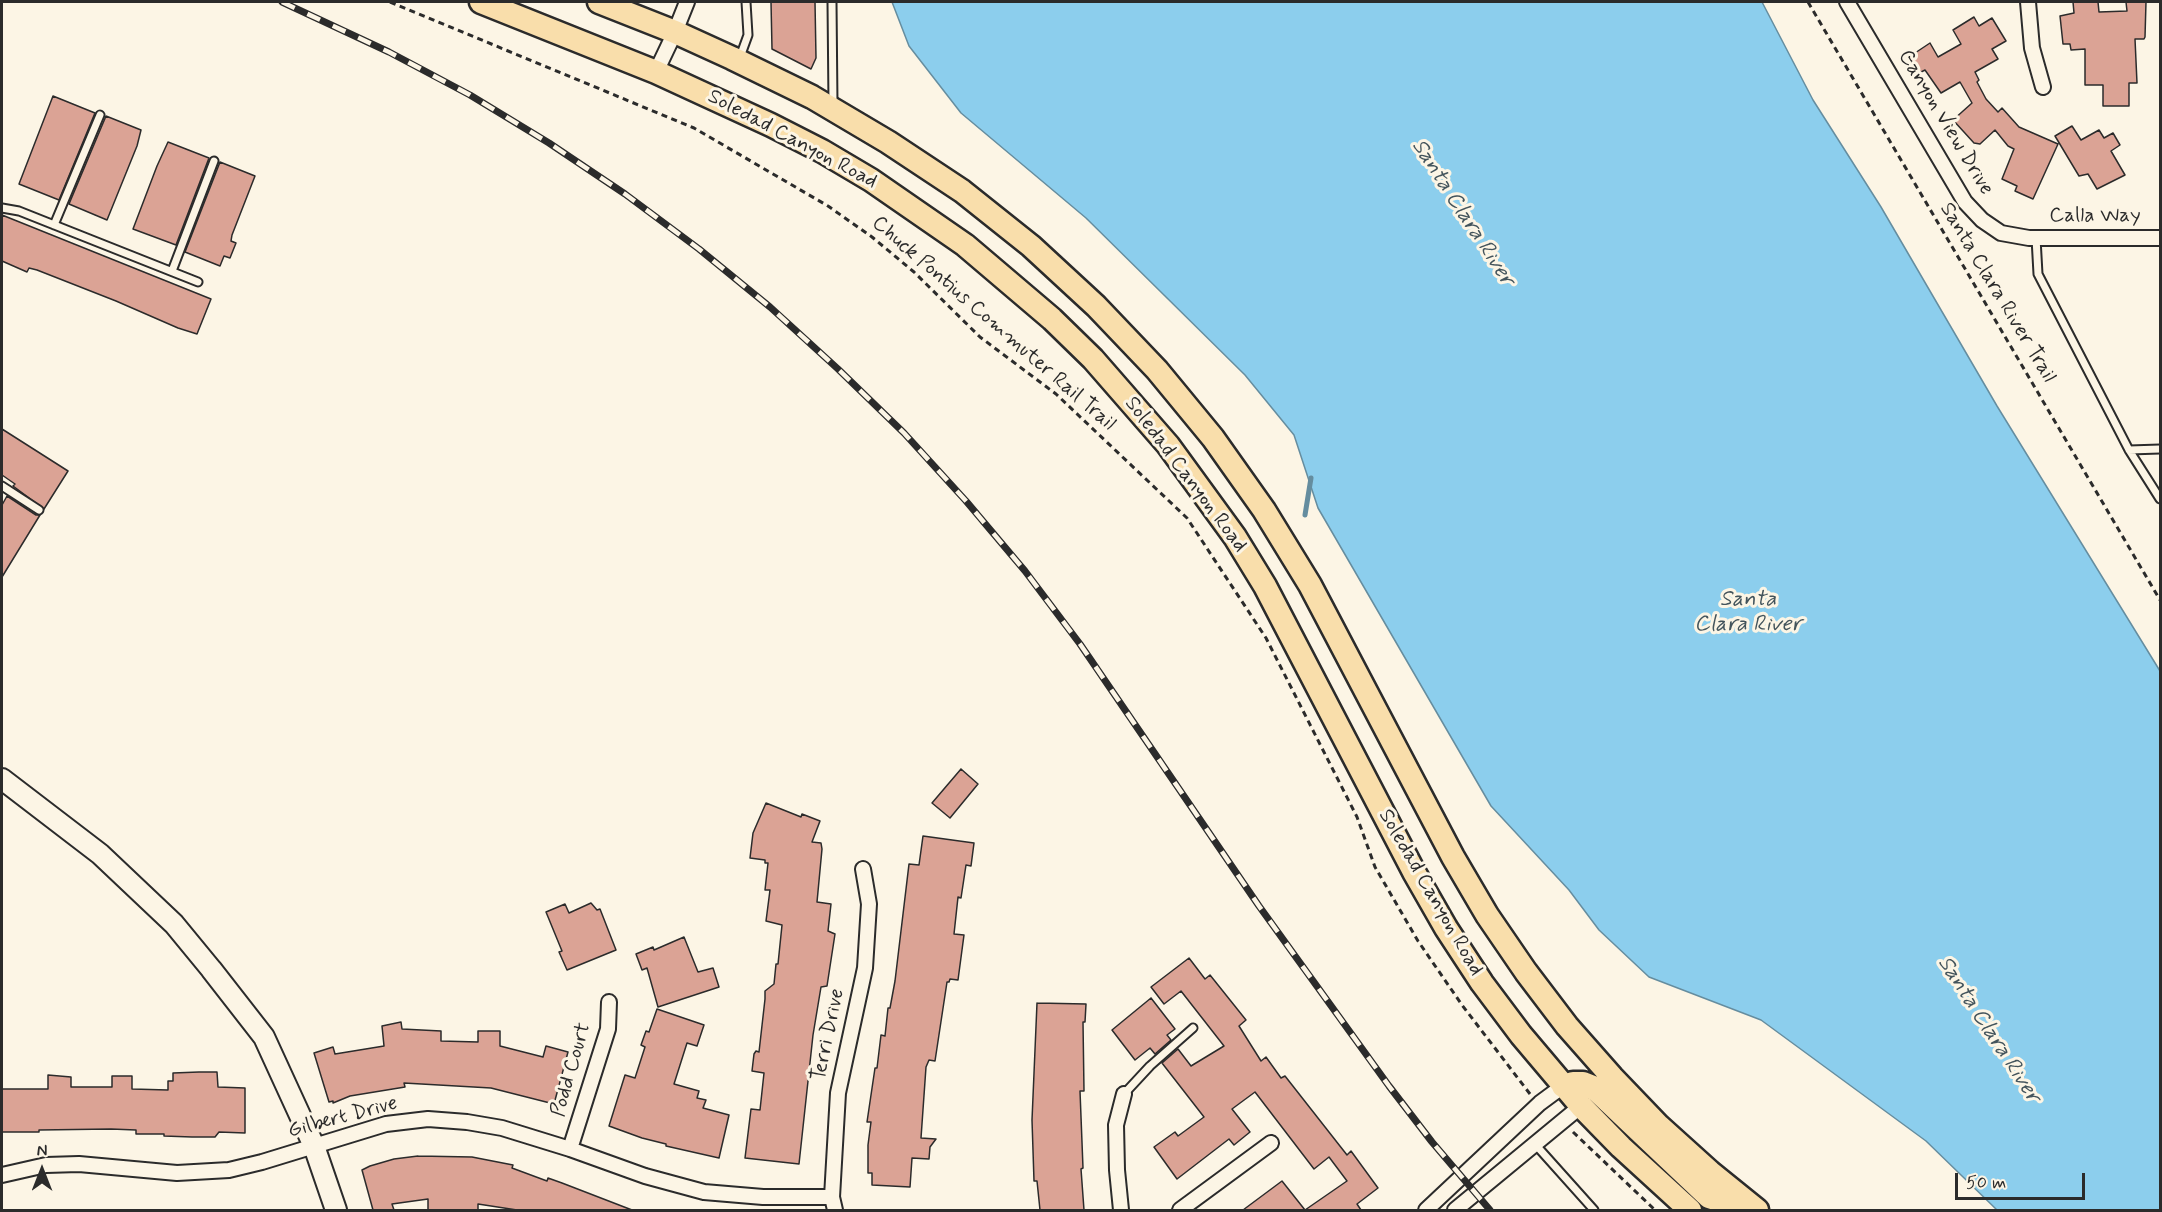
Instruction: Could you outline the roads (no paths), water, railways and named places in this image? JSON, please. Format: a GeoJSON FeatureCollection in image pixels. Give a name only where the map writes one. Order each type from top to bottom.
{"type":"FeatureCollection","features":[{"type":"Feature","properties":{"kind":"main road","name":"Soledad Canyon Road"},"geometry":{"type":"LineString","coordinates":[[481,2],[656,72],[822,151],[871,180],[965,245],[1044,312],[1093,359],[1168,445],[1235,537],[1265,586],[1414,872],[1446,928],[1489,992],[1581,1106],[1621,1148],[1690,1210]]}},
{"type":"Feature","properties":{"kind":"main road","name":"Soledad Canyon Road"},"geometry":{"type":"LineString","coordinates":[[599,2],[675,32],[738,62],[833,109],[888,142],[962,191],[1031,246],[1096,306],[1164,378],[1213,438],[1270,519],[1310,585],[1453,857],[1526,972],[1567,1026],[1659,1126],[1757,1210]]}},
{"type":"Feature","properties":{"kind":"main road"},"geometry":{"type":"LineString","coordinates":[[1563,1086],[1583,1083],[1593,1087],[1709,1197],[1749,1210]]}},
{"type":"Feature","properties":{"kind":"street"},"geometry":{"type":"LineString","coordinates":[[656,72],[687,2]]}},
{"type":"Feature","properties":{"kind":"street","name":"Canyon View Drive"},"geometry":{"type":"LineString","coordinates":[[1847,2],[1965,202],[1982,220],[2001,233],[2032,238]]}},
{"type":"Feature","properties":{"kind":"street"},"geometry":{"type":"LineString","coordinates":[[2028,2],[2032,48],[2043,87]]}},
{"type":"Feature","properties":{"kind":"street","name":"Calla Way"},"geometry":{"type":"LineString","coordinates":[[2032,238],[2160,238]]}},
{"type":"Feature","properties":{"kind":"street"},"geometry":{"type":"LineString","coordinates":[[2,779],[100,854],[174,924],[264,1037],[314,1146],[336,1210]]}},
{"type":"Feature","properties":{"kind":"street","name":"Terri Drive"},"geometry":{"type":"LineString","coordinates":[[833,1204],[838,1093],[865,968],[869,904],[863,869]]}},
{"type":"Feature","properties":{"kind":"street","name":"Podd Court"},"geometry":{"type":"LineString","coordinates":[[570,1149],[608,1029],[609,1002]]}},
{"type":"Feature","properties":{"kind":"street"},"geometry":{"type":"LineString","coordinates":[[1426,1210],[1540,1103],[1563,1086]]}},
{"type":"Feature","properties":{"kind":"street"},"geometry":{"type":"LineString","coordinates":[[1121,1210],[1116,1125],[1124,1094]]}},
{"type":"Feature","properties":{"kind":"street"},"geometry":{"type":"LineString","coordinates":[[1455,1210],[1581,1106]]}},
{"type":"Feature","properties":{"kind":"street","name":"Gilbert Drive"},"geometry":{"type":"LineString","coordinates":[[2,1175],[46,1165],[79,1164],[177,1173],[229,1170],[386,1124],[428,1119],[502,1128],[645,1176],[704,1192],[833,1204]]}},
{"type":"Feature","properties":{"kind":"street"},"geometry":{"type":"LineString","coordinates":[[1180,1210],[1271,1143]]}},
{"type":"Feature","properties":{"kind":"lane"},"geometry":{"type":"LineString","coordinates":[[738,62],[748,35],[746,2]]}},
{"type":"Feature","properties":{"kind":"lane"},"geometry":{"type":"LineString","coordinates":[[832,2],[833,109]]}},
{"type":"Feature","properties":{"kind":"lane"},"geometry":{"type":"LineString","coordinates":[[54,225],[100,115]]}},
{"type":"Feature","properties":{"kind":"lane"},"geometry":{"type":"LineString","coordinates":[[172,271],[214,161]]}},
{"type":"Feature","properties":{"kind":"lane"},"geometry":{"type":"LineString","coordinates":[[2,208],[19,211],[198,282]]}},
{"type":"Feature","properties":{"kind":"lane"},"geometry":{"type":"LineString","coordinates":[[2032,238],[2038,274],[2130,450],[2160,500]]}},
{"type":"Feature","properties":{"kind":"lane"},"geometry":{"type":"LineString","coordinates":[[2130,450],[2160,449]]}},
{"type":"Feature","properties":{"kind":"lane"},"geometry":{"type":"LineString","coordinates":[[2,486],[39,510]]}},
{"type":"Feature","properties":{"kind":"lane"},"geometry":{"type":"LineString","coordinates":[[1124,1094],[1150,1066],[1193,1028]]}},
{"type":"Feature","properties":{"kind":"lane"},"geometry":{"type":"LineString","coordinates":[[1534,1143],[1594,1210]]}},
{"type":"Feature","properties":{"kind":"water","name":"Santa Clara River"},"geometry":{"type":"Polygon","coordinates":[[[892,2],[1762,2],[1813,100],[1881,207],[1997,406],[2160,671],[2160,1210],[1997,1210],[1926,1141],[1761,1020],[1649,977],[1599,930],[1569,890],[1491,806],[1318,508],[1294,435],[1245,375],[1086,218],[961,113],[909,46],[892,2]]]}},
{"type":"Feature","properties":{"kind":"waterway"},"geometry":{"type":"LineString","coordinates":[[1305,515],[1311,478]]}},
{"type":"Feature","properties":{"kind":"railway"},"geometry":{"type":"LineString","coordinates":[[282,2],[389,52],[470,95],[549,143],[625,194],[699,249],[770,307],[904,433],[1025,571],[1080,644],[1259,906],[1389,1086],[1432,1142],[1490,1210]]}}]}
